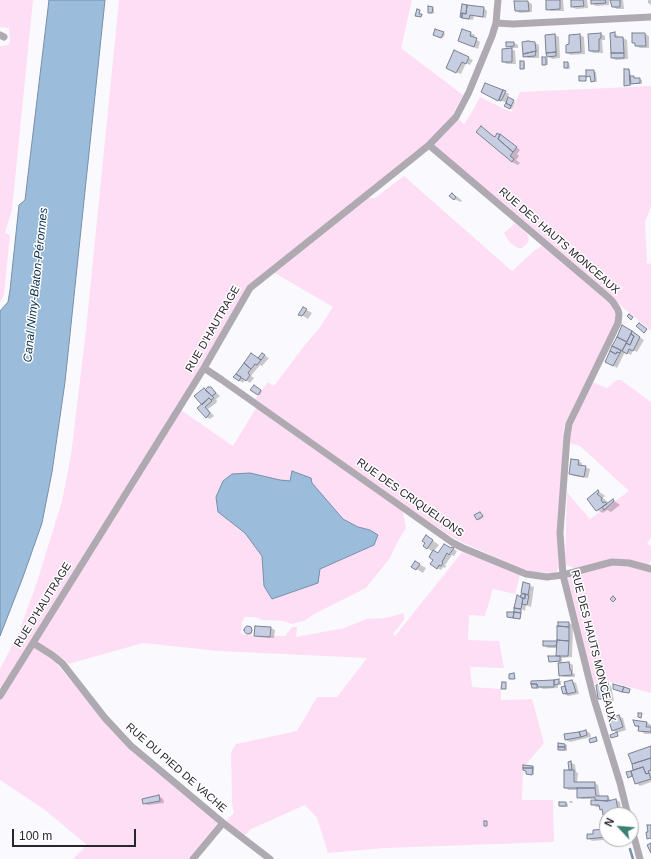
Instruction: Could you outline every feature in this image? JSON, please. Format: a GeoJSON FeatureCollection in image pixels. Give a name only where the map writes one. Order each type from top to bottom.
{"type":"FeatureCollection","features":[{"type":"Feature","properties":{"kind":"street","name":"RUE D'HAUTRAGE"},"geometry":{"type":"LineString","coordinates":[[0,696],[204,368],[250,288],[429,145],[456,117],[469,92],[496,23],[498,0]]}},
{"type":"Feature","properties":{"kind":"street"},"geometry":{"type":"LineString","coordinates":[[496,23],[513,24],[651,17]]}},
{"type":"Feature","properties":{"kind":"street","name":"RUE DES HAUTS MONCEAUX"},"geometry":{"type":"LineString","coordinates":[[429,145],[608,297],[618,310],[618,323],[569,424],[560,533],[563,575],[594,699],[626,807]]}},
{"type":"Feature","properties":{"kind":"street","name":"RUE DES CRIQUELIONS"},"geometry":{"type":"LineString","coordinates":[[204,368],[453,543],[526,574],[547,577],[563,575],[612,562],[629,563],[651,569]]}},
{"type":"Feature","properties":{"kind":"street","name":"RUE DU PIED DE VACHE"},"geometry":{"type":"LineString","coordinates":[[33,643],[62,663],[105,718],[131,746],[223,823],[270,859]]}},
{"type":"Feature","properties":{"kind":"street","name":"RUE DU PIED DE VACHE"},"geometry":{"type":"LineString","coordinates":[[193,859],[223,823]]}},
{"type":"Feature","properties":{"kind":"street"},"geometry":{"type":"LineString","coordinates":[[637,847],[640,859]]}},
{"type":"Feature","properties":{"kind":"shaded area"},"geometry":{"type":"Polygon","coordinates":[[[0,0],[33,0],[12,210],[5,233],[10,235],[4,295],[0,302],[0,46],[8,45],[10,41],[9,28],[0,27],[0,0]]]}},
{"type":"Feature","properties":{"kind":"shaded area"},"geometry":{"type":"Polygon","coordinates":[[[119,0],[412,0],[401,48],[463,95],[453,114],[464,124],[480,97],[511,112],[520,92],[651,86],[651,207],[645,222],[646,263],[650,264],[651,259],[651,331],[429,145],[256,282],[178,408],[233,446],[259,403],[255,399],[268,382],[274,386],[320,327],[333,307],[273,272],[368,198],[375,198],[404,176],[512,271],[543,245],[612,305],[616,311],[615,322],[564,428],[558,529],[559,568],[557,571],[554,573],[532,572],[517,567],[455,539],[407,507],[403,513],[406,528],[390,558],[366,588],[316,613],[304,621],[292,624],[283,621],[262,620],[255,617],[245,617],[242,622],[241,633],[244,635],[285,636],[292,627],[297,627],[296,637],[344,628],[367,619],[385,618],[404,613],[404,620],[393,634],[395,636],[463,551],[520,575],[515,594],[493,589],[485,616],[469,615],[468,640],[499,641],[504,668],[470,667],[472,687],[501,689],[501,700],[532,699],[544,743],[523,768],[522,800],[553,800],[554,842],[385,848],[328,853],[317,818],[305,805],[251,829],[244,836],[226,821],[234,813],[232,803],[231,752],[236,744],[297,731],[317,697],[337,697],[367,658],[218,651],[143,643],[68,664],[64,658],[57,664],[112,731],[131,751],[218,823],[188,859],[73,859],[87,845],[45,810],[0,780],[0,669],[19,632],[37,582],[62,501],[71,455],[86,330],[119,0]],[[293,472],[290,481],[223,481],[216,497],[218,512],[245,533],[262,556],[264,586],[320,569],[374,545],[370,530],[358,527],[343,519],[311,483],[293,472]]]}},
{"type":"Feature","properties":{"kind":"shaded area"},"geometry":{"type":"Polygon","coordinates":[[[515,223],[527,234],[529,239],[527,244],[522,248],[518,248],[510,243],[504,233],[515,223]]]}},
{"type":"Feature","properties":{"kind":"shaded area"},"geometry":{"type":"Polygon","coordinates":[[[617,380],[621,380],[651,402],[651,538],[647,543],[651,546],[651,560],[648,566],[629,561],[577,569],[566,565],[565,561],[567,492],[590,519],[629,491],[580,446],[569,443],[570,431],[592,382],[607,388],[617,380]]]}},
{"type":"Feature","properties":{"kind":"shaded area"},"geometry":{"type":"Polygon","coordinates":[[[621,563],[651,571],[651,693],[607,681],[593,684],[568,583],[569,576],[621,563]]]}},
{"type":"Feature","properties":{"kind":"water","name":"Canal Nimy-Blaton-Péronnes"},"geometry":{"type":"Polygon","coordinates":[[[49,0],[105,0],[65,382],[52,472],[42,523],[0,636],[0,311],[8,302],[19,205],[25,200],[49,0]]]}},
{"type":"Feature","properties":{"kind":"water"},"geometry":{"type":"Polygon","coordinates":[[[292,471],[311,478],[312,483],[343,519],[358,527],[370,530],[378,535],[374,545],[320,569],[318,583],[272,599],[264,586],[262,556],[245,533],[218,512],[216,497],[223,481],[232,474],[250,473],[290,481],[292,471]]]}},
{"type":"Feature","properties":{"kind":"building"},"geometry":{"type":"Polygon","coordinates":[[[546,0],[560,0],[560,9],[546,10],[546,0]]]}},
{"type":"Feature","properties":{"kind":"building"},"geometry":{"type":"Polygon","coordinates":[[[571,0],[583,0],[584,6],[571,7],[571,0]]]}},
{"type":"Feature","properties":{"kind":"building"},"geometry":{"type":"Polygon","coordinates":[[[591,0],[605,0],[606,3],[591,4],[591,0]]]}},
{"type":"Feature","properties":{"kind":"building"},"geometry":{"type":"Polygon","coordinates":[[[610,0],[620,0],[620,7],[612,7],[610,0]]]}},
{"type":"Feature","properties":{"kind":"building"},"geometry":{"type":"Polygon","coordinates":[[[514,1],[528,1],[529,11],[515,11],[514,1]]]}},
{"type":"Feature","properties":{"kind":"building"},"geometry":{"type":"Polygon","coordinates":[[[462,4],[467,5],[466,14],[462,13],[462,18],[460,17],[462,4]]]}},
{"type":"Feature","properties":{"kind":"building"},"geometry":{"type":"Polygon","coordinates":[[[467,5],[484,7],[483,17],[470,15],[469,19],[462,18],[462,13],[466,14],[467,5]]]}},
{"type":"Feature","properties":{"kind":"building"},"geometry":{"type":"Polygon","coordinates":[[[428,6],[433,7],[432,13],[428,13],[428,6]]]}},
{"type":"Feature","properties":{"kind":"building"},"geometry":{"type":"Polygon","coordinates":[[[417,9],[420,10],[419,14],[422,14],[421,17],[415,16],[417,9]]]}},
{"type":"Feature","properties":{"kind":"building"},"geometry":{"type":"Polygon","coordinates":[[[435,29],[444,32],[441,38],[433,35],[435,29]]]}},
{"type":"Feature","properties":{"kind":"building"},"geometry":{"type":"Polygon","coordinates":[[[462,29],[471,32],[470,36],[477,38],[474,47],[458,41],[462,29]]]}},
{"type":"Feature","properties":{"kind":"building"},"geometry":{"type":"Polygon","coordinates":[[[615,32],[615,37],[623,37],[624,53],[611,53],[610,33],[615,32]]]}},
{"type":"Feature","properties":{"kind":"building"},"geometry":{"type":"Polygon","coordinates":[[[601,33],[601,38],[599,39],[599,51],[589,51],[588,34],[601,33]]]}},
{"type":"Feature","properties":{"kind":"building"},"geometry":{"type":"Polygon","coordinates":[[[632,33],[645,33],[646,46],[635,46],[635,43],[632,43],[632,33]]]}},
{"type":"Feature","properties":{"kind":"building"},"geometry":{"type":"Polygon","coordinates":[[[555,34],[556,52],[546,53],[545,35],[555,34]]]}},
{"type":"Feature","properties":{"kind":"building"},"geometry":{"type":"Polygon","coordinates":[[[580,34],[581,52],[566,53],[566,45],[569,44],[569,35],[580,34]]]}},
{"type":"Feature","properties":{"kind":"building"},"geometry":{"type":"Polygon","coordinates":[[[506,42],[514,42],[514,46],[506,47],[506,42]]]}},
{"type":"Feature","properties":{"kind":"building"},"geometry":{"type":"Polygon","coordinates":[[[522,42],[535,42],[536,51],[523,54],[522,42]]]}},
{"type":"Feature","properties":{"kind":"building"},"geometry":{"type":"Polygon","coordinates":[[[512,48],[512,62],[502,62],[502,49],[512,48]]]}},
{"type":"Feature","properties":{"kind":"building"},"geometry":{"type":"Polygon","coordinates":[[[454,50],[469,57],[466,64],[462,62],[456,73],[446,68],[454,50]]]}},
{"type":"Feature","properties":{"kind":"building"},"geometry":{"type":"Polygon","coordinates":[[[536,51],[535,56],[523,57],[523,54],[536,51]]]}},
{"type":"Feature","properties":{"kind":"building"},"geometry":{"type":"Polygon","coordinates":[[[556,52],[556,56],[547,57],[546,53],[556,52]]]}},
{"type":"Feature","properties":{"kind":"building"},"geometry":{"type":"Polygon","coordinates":[[[611,53],[624,53],[624,58],[611,58],[611,53]]]}},
{"type":"Feature","properties":{"kind":"building"},"geometry":{"type":"Polygon","coordinates":[[[542,57],[546,57],[546,65],[542,65],[542,57]]]}},
{"type":"Feature","properties":{"kind":"building"},"geometry":{"type":"Polygon","coordinates":[[[520,61],[524,61],[524,69],[520,69],[520,61]]]}},
{"type":"Feature","properties":{"kind":"building"},"geometry":{"type":"Polygon","coordinates":[[[564,62],[568,62],[568,68],[564,68],[564,62]]]}},
{"type":"Feature","properties":{"kind":"building"},"geometry":{"type":"Polygon","coordinates":[[[624,69],[629,69],[630,85],[624,86],[624,69]]]}},
{"type":"Feature","properties":{"kind":"building"},"geometry":{"type":"Polygon","coordinates":[[[586,70],[594,70],[595,81],[591,82],[590,76],[586,77],[586,70]]]}},
{"type":"Feature","properties":{"kind":"building"},"geometry":{"type":"Polygon","coordinates":[[[579,76],[586,76],[586,81],[579,81],[579,76]]]}},
{"type":"Feature","properties":{"kind":"building"},"geometry":{"type":"Polygon","coordinates":[[[630,76],[640,78],[640,83],[631,84],[630,76]]]}},
{"type":"Feature","properties":{"kind":"building"},"geometry":{"type":"Polygon","coordinates":[[[485,83],[503,90],[498,101],[481,92],[485,83]]]}},
{"type":"Feature","properties":{"kind":"building"},"geometry":{"type":"Polygon","coordinates":[[[503,90],[506,91],[501,101],[499,100],[503,90]]]}},
{"type":"Feature","properties":{"kind":"building"},"geometry":{"type":"Polygon","coordinates":[[[508,97],[514,100],[511,106],[506,103],[508,97]]]}},
{"type":"Feature","properties":{"kind":"building"},"geometry":{"type":"Polygon","coordinates":[[[506,103],[511,106],[510,109],[504,106],[506,103]]]}},
{"type":"Feature","properties":{"kind":"building"},"geometry":{"type":"Polygon","coordinates":[[[481,126],[495,137],[497,133],[500,135],[498,139],[513,152],[510,156],[514,159],[512,162],[476,132],[481,126]]]}},
{"type":"Feature","properties":{"kind":"building"},"geometry":{"type":"Polygon","coordinates":[[[500,134],[517,147],[513,152],[498,139],[500,134]]]}},
{"type":"Feature","properties":{"kind":"building"},"geometry":{"type":"Polygon","coordinates":[[[452,193],[456,197],[454,200],[449,196],[452,193]]]}},
{"type":"Feature","properties":{"kind":"building"},"geometry":{"type":"Polygon","coordinates":[[[303,307],[307,309],[302,316],[298,315],[303,307]]]}},
{"type":"Feature","properties":{"kind":"building"},"geometry":{"type":"Polygon","coordinates":[[[629,314],[633,317],[631,320],[627,316],[629,314]]]}},
{"type":"Feature","properties":{"kind":"building"},"geometry":{"type":"Polygon","coordinates":[[[639,323],[647,329],[644,333],[636,326],[639,323]]]}},
{"type":"Feature","properties":{"kind":"building"},"geometry":{"type":"Polygon","coordinates":[[[622,325],[632,331],[627,342],[617,337],[622,325]]]}},
{"type":"Feature","properties":{"kind":"building"},"geometry":{"type":"Polygon","coordinates":[[[632,331],[640,337],[633,351],[629,349],[627,354],[622,351],[626,343],[630,345],[634,336],[631,334],[632,331]]]}},
{"type":"Feature","properties":{"kind":"building"},"geometry":{"type":"Polygon","coordinates":[[[631,334],[634,336],[630,345],[626,343],[631,334]]]}},
{"type":"Feature","properties":{"kind":"building"},"geometry":{"type":"Polygon","coordinates":[[[617,337],[627,342],[622,351],[612,346],[617,337]]]}},
{"type":"Feature","properties":{"kind":"building"},"geometry":{"type":"Polygon","coordinates":[[[612,346],[621,350],[620,353],[617,352],[616,354],[610,351],[612,346]]]}},
{"type":"Feature","properties":{"kind":"building"},"geometry":{"type":"Polygon","coordinates":[[[610,351],[616,354],[617,352],[620,353],[613,366],[605,362],[610,351]]]}},
{"type":"Feature","properties":{"kind":"building"},"geometry":{"type":"Polygon","coordinates":[[[251,353],[261,360],[251,369],[244,363],[251,353]]]}},
{"type":"Feature","properties":{"kind":"building"},"geometry":{"type":"Polygon","coordinates":[[[262,353],[265,355],[261,360],[258,358],[262,353]]]}},
{"type":"Feature","properties":{"kind":"building"},"geometry":{"type":"Polygon","coordinates":[[[244,363],[251,369],[248,373],[250,375],[246,381],[236,374],[244,363]]]}},
{"type":"Feature","properties":{"kind":"building"},"geometry":{"type":"Polygon","coordinates":[[[236,374],[241,377],[239,381],[233,377],[236,374]]]}},
{"type":"Feature","properties":{"kind":"building"},"geometry":{"type":"Polygon","coordinates":[[[254,385],[261,390],[258,395],[250,390],[254,385]]]}},
{"type":"Feature","properties":{"kind":"building"},"geometry":{"type":"Polygon","coordinates":[[[208,387],[211,387],[216,393],[212,396],[205,390],[208,387]]]}},
{"type":"Feature","properties":{"kind":"building"},"geometry":{"type":"Polygon","coordinates":[[[204,388],[214,398],[211,400],[209,398],[202,405],[194,396],[204,388]]]}},
{"type":"Feature","properties":{"kind":"building"},"geometry":{"type":"Polygon","coordinates":[[[209,398],[212,401],[205,407],[210,413],[206,418],[197,408],[209,398]]]}},
{"type":"Feature","properties":{"kind":"building"},"geometry":{"type":"Polygon","coordinates":[[[571,459],[579,460],[578,465],[586,466],[584,477],[569,474],[571,459]]]}},
{"type":"Feature","properties":{"kind":"building"},"geometry":{"type":"Polygon","coordinates":[[[598,490],[599,492],[597,494],[602,498],[601,500],[603,503],[605,502],[607,504],[596,511],[587,499],[598,490]]]}},
{"type":"Feature","properties":{"kind":"building"},"geometry":{"type":"Polygon","coordinates":[[[613,499],[614,501],[604,510],[602,507],[613,499]]]}},
{"type":"Feature","properties":{"kind":"building"},"geometry":{"type":"Polygon","coordinates":[[[480,512],[483,516],[477,520],[474,515],[480,512]]]}},
{"type":"Feature","properties":{"kind":"building"},"geometry":{"type":"Polygon","coordinates":[[[426,535],[433,540],[427,549],[423,546],[425,543],[422,541],[426,535]]]}},
{"type":"Feature","properties":{"kind":"building"},"geometry":{"type":"Polygon","coordinates":[[[444,544],[454,548],[449,555],[447,553],[442,562],[443,563],[441,566],[439,565],[437,569],[430,564],[433,560],[429,557],[433,550],[438,553],[444,544]]]}},
{"type":"Feature","properties":{"kind":"building"},"geometry":{"type":"Polygon","coordinates":[[[415,561],[420,564],[416,570],[411,567],[415,561]]]}},
{"type":"Feature","properties":{"kind":"building"},"geometry":{"type":"Polygon","coordinates":[[[523,582],[530,584],[528,595],[521,593],[523,582]]]}},
{"type":"Feature","properties":{"kind":"building"},"geometry":{"type":"Polygon","coordinates":[[[523,593],[526,596],[523,599],[520,596],[523,593]]]}},
{"type":"Feature","properties":{"kind":"building"},"geometry":{"type":"Polygon","coordinates":[[[525,594],[529,595],[527,605],[522,604],[523,598],[525,599],[525,594]]]}},
{"type":"Feature","properties":{"kind":"building"},"geometry":{"type":"Polygon","coordinates":[[[517,595],[523,598],[521,609],[514,608],[517,595]]]}},
{"type":"Feature","properties":{"kind":"building"},"geometry":{"type":"Polygon","coordinates":[[[613,596],[616,599],[613,602],[610,599],[613,596]]]}},
{"type":"Feature","properties":{"kind":"building"},"geometry":{"type":"Polygon","coordinates":[[[514,608],[521,609],[521,613],[514,612],[514,608]]]}},
{"type":"Feature","properties":{"kind":"building"},"geometry":{"type":"Polygon","coordinates":[[[507,612],[514,612],[513,618],[507,617],[507,612]]]}},
{"type":"Feature","properties":{"kind":"building"},"geometry":{"type":"Polygon","coordinates":[[[514,612],[521,613],[520,619],[513,618],[514,612]]]}},
{"type":"Feature","properties":{"kind":"building"},"geometry":{"type":"Polygon","coordinates":[[[558,622],[569,622],[569,627],[558,626],[558,622]]]}},
{"type":"Feature","properties":{"kind":"building"},"geometry":{"type":"Polygon","coordinates":[[[246,626],[250,626],[252,630],[250,634],[246,634],[244,632],[244,628],[246,626]]]}},
{"type":"Feature","properties":{"kind":"building"},"geometry":{"type":"Polygon","coordinates":[[[255,626],[271,627],[270,637],[254,636],[255,626]]]}},
{"type":"Feature","properties":{"kind":"building"},"geometry":{"type":"Polygon","coordinates":[[[557,626],[569,627],[569,641],[557,640],[557,626]]]}},
{"type":"Feature","properties":{"kind":"building"},"geometry":{"type":"Polygon","coordinates":[[[557,640],[569,641],[568,656],[556,656],[557,640]]]}},
{"type":"Feature","properties":{"kind":"building"},"geometry":{"type":"Polygon","coordinates":[[[543,641],[557,641],[556,646],[543,646],[543,641]]]}},
{"type":"Feature","properties":{"kind":"building"},"geometry":{"type":"Polygon","coordinates":[[[548,656],[560,656],[560,661],[549,662],[548,656]]]}},
{"type":"Feature","properties":{"kind":"building"},"geometry":{"type":"Polygon","coordinates":[[[569,662],[572,675],[559,676],[558,663],[569,662]]]}},
{"type":"Feature","properties":{"kind":"building"},"geometry":{"type":"Polygon","coordinates":[[[514,673],[515,679],[509,679],[509,674],[514,673]]]}},
{"type":"Feature","properties":{"kind":"building"},"geometry":{"type":"Polygon","coordinates":[[[559,679],[559,684],[554,685],[554,680],[559,679]]]}},
{"type":"Feature","properties":{"kind":"building"},"geometry":{"type":"Polygon","coordinates":[[[554,680],[554,687],[538,687],[537,684],[531,684],[531,681],[554,680]]]}},
{"type":"Feature","properties":{"kind":"building"},"geometry":{"type":"Polygon","coordinates":[[[572,680],[576,692],[567,694],[564,682],[572,680]]]}},
{"type":"Feature","properties":{"kind":"building"},"geometry":{"type":"Polygon","coordinates":[[[502,682],[506,682],[506,689],[501,689],[502,682]]]}},
{"type":"Feature","properties":{"kind":"building"},"geometry":{"type":"Polygon","coordinates":[[[608,683],[611,699],[598,699],[596,685],[608,683]]]}},
{"type":"Feature","properties":{"kind":"building"},"geometry":{"type":"Polygon","coordinates":[[[531,684],[537,684],[537,688],[532,688],[531,684]]]}},
{"type":"Feature","properties":{"kind":"building"},"geometry":{"type":"Polygon","coordinates":[[[613,684],[624,687],[622,692],[613,689],[613,684]]]}},
{"type":"Feature","properties":{"kind":"building"},"geometry":{"type":"Polygon","coordinates":[[[565,686],[567,693],[563,694],[561,687],[565,686]]]}},
{"type":"Feature","properties":{"kind":"building"},"geometry":{"type":"Polygon","coordinates":[[[624,687],[630,689],[629,693],[622,692],[624,687]]]}},
{"type":"Feature","properties":{"kind":"building"},"geometry":{"type":"Polygon","coordinates":[[[638,713],[642,713],[641,718],[638,717],[638,713]]]}},
{"type":"Feature","properties":{"kind":"building"},"geometry":{"type":"Polygon","coordinates":[[[619,715],[623,727],[612,731],[608,718],[619,715]]]}},
{"type":"Feature","properties":{"kind":"building"},"geometry":{"type":"Polygon","coordinates":[[[633,720],[647,722],[646,727],[651,727],[651,732],[638,731],[639,726],[635,726],[633,720]]]}},
{"type":"Feature","properties":{"kind":"building"},"geometry":{"type":"Polygon","coordinates":[[[586,730],[587,735],[581,737],[579,732],[586,730]]]}},
{"type":"Feature","properties":{"kind":"building"},"geometry":{"type":"Polygon","coordinates":[[[579,732],[581,737],[565,740],[564,734],[579,732]]]}},
{"type":"Feature","properties":{"kind":"building"},"geometry":{"type":"Polygon","coordinates":[[[617,732],[618,736],[611,738],[610,735],[617,732]]]}},
{"type":"Feature","properties":{"kind":"building"},"geometry":{"type":"Polygon","coordinates":[[[596,737],[597,741],[590,743],[589,739],[596,737]]]}},
{"type":"Feature","properties":{"kind":"building"},"geometry":{"type":"Polygon","coordinates":[[[558,743],[565,744],[565,747],[558,747],[558,743]]]}},
{"type":"Feature","properties":{"kind":"building"},"geometry":{"type":"Polygon","coordinates":[[[651,746],[651,758],[632,764],[628,754],[651,746]]]}},
{"type":"Feature","properties":{"kind":"building"},"geometry":{"type":"Polygon","coordinates":[[[558,747],[565,747],[565,750],[558,750],[558,747]]]}},
{"type":"Feature","properties":{"kind":"building"},"geometry":{"type":"Polygon","coordinates":[[[651,758],[651,770],[648,771],[649,773],[646,774],[643,767],[633,770],[632,764],[651,758]]]}},
{"type":"Feature","properties":{"kind":"building"},"geometry":{"type":"Polygon","coordinates":[[[571,761],[572,770],[569,770],[568,762],[571,761]]]}},
{"type":"Feature","properties":{"kind":"building"},"geometry":{"type":"Polygon","coordinates":[[[523,765],[533,766],[533,768],[523,768],[523,765]]]}},
{"type":"Feature","properties":{"kind":"building"},"geometry":{"type":"Polygon","coordinates":[[[643,767],[646,774],[649,773],[651,779],[635,784],[631,771],[643,767]]]}},
{"type":"Feature","properties":{"kind":"building"},"geometry":{"type":"Polygon","coordinates":[[[523,768],[533,768],[532,775],[526,774],[526,771],[523,770],[523,768]]]}},
{"type":"Feature","properties":{"kind":"building"},"geometry":{"type":"Polygon","coordinates":[[[564,770],[574,770],[574,782],[595,782],[595,788],[564,788],[564,770]]]}},
{"type":"Feature","properties":{"kind":"building"},"geometry":{"type":"Polygon","coordinates":[[[631,771],[632,776],[628,778],[626,772],[631,771]]]}},
{"type":"Feature","properties":{"kind":"building"},"geometry":{"type":"Polygon","coordinates":[[[577,788],[595,788],[596,796],[608,796],[608,801],[595,800],[595,797],[577,798],[577,788]]]}},
{"type":"Feature","properties":{"kind":"building"},"geometry":{"type":"Polygon","coordinates":[[[159,795],[160,801],[143,804],[142,799],[159,795]]]}},
{"type":"Feature","properties":{"kind":"building"},"geometry":{"type":"Polygon","coordinates":[[[616,799],[618,807],[599,807],[599,805],[591,805],[591,800],[608,801],[616,799]]]}},
{"type":"Feature","properties":{"kind":"building"},"geometry":{"type":"Polygon","coordinates":[[[559,802],[566,802],[566,806],[559,806],[559,802]]]}},
{"type":"Feature","properties":{"kind":"building"},"geometry":{"type":"Polygon","coordinates":[[[484,821],[487,821],[487,826],[484,826],[484,821]]]}},
{"type":"Feature","properties":{"kind":"building"},"geometry":{"type":"Polygon","coordinates":[[[647,825],[651,825],[651,838],[647,839],[646,832],[648,832],[647,825]]]}},
{"type":"Feature","properties":{"kind":"building"},"geometry":{"type":"Polygon","coordinates":[[[593,830],[599,830],[599,838],[587,839],[587,834],[593,834],[593,830]]]}},
{"type":"Feature","properties":{"kind":"building"},"geometry":{"type":"Polygon","coordinates":[[[651,843],[651,853],[647,845],[651,843]]]}},
{"type":"Feature","properties":{"kind":"waterway"},"geometry":{"type":"LineString","coordinates":[[630,849],[633,859]]}}]}
